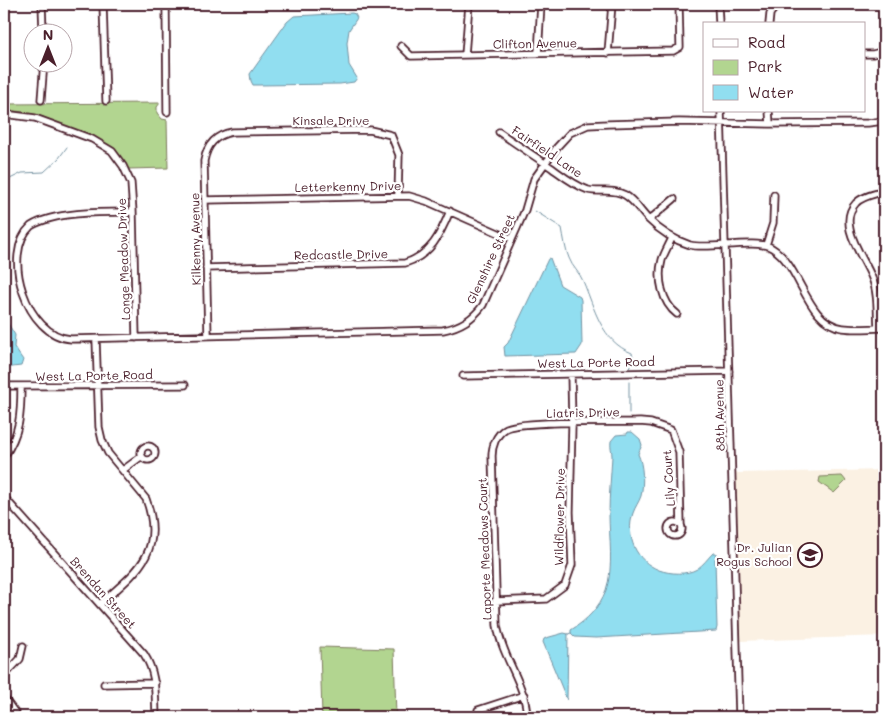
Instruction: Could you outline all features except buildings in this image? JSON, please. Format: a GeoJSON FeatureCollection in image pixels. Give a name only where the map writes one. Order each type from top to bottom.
{"type":"FeatureCollection","features":[{"type":"Feature","properties":{"kind":"street"},"geometry":{"type":"LineString","coordinates":[[42,4],[43,22]]}},
{"type":"Feature","properties":{"kind":"street"},"geometry":{"type":"LineString","coordinates":[[103,4],[106,101]]}},
{"type":"Feature","properties":{"kind":"street"},"geometry":{"type":"LineString","coordinates":[[166,4],[167,112]]}},
{"type":"Feature","properties":{"kind":"street"},"geometry":{"type":"LineString","coordinates":[[465,55],[469,4]]}},
{"type":"Feature","properties":{"kind":"street"},"geometry":{"type":"LineString","coordinates":[[538,54],[541,4]]}},
{"type":"Feature","properties":{"kind":"street"},"geometry":{"type":"LineString","coordinates":[[608,53],[612,4]]}},
{"type":"Feature","properties":{"kind":"street","name":"Clifton Avenue"},"geometry":{"type":"LineString","coordinates":[[401,46],[411,56],[674,51],[680,47],[680,4]]}},
{"type":"Feature","properties":{"kind":"street"},"geometry":{"type":"LineString","coordinates":[[718,4],[719,22]]}},
{"type":"Feature","properties":{"kind":"street"},"geometry":{"type":"LineString","coordinates":[[769,22],[770,14],[778,4]]}},
{"type":"Feature","properties":{"kind":"street"},"geometry":{"type":"LineString","coordinates":[[866,54],[873,54],[884,50]]}},
{"type":"Feature","properties":{"kind":"street"},"geometry":{"type":"LineString","coordinates":[[41,100],[43,72]]}},
{"type":"Feature","properties":{"kind":"street","name":"88th Avenue"},"geometry":{"type":"LineString","coordinates":[[721,112],[739,717]]}},
{"type":"Feature","properties":{"kind":"street"},"geometry":{"type":"LineString","coordinates":[[769,112],[770,124]]}},
{"type":"Feature","properties":{"kind":"street","name":"Longe Meadow Drive"},"geometry":{"type":"LineString","coordinates":[[4,114],[25,116],[50,123],[92,139],[112,151],[123,166],[131,183],[136,338]]}},
{"type":"Feature","properties":{"kind":"street","name":"Glenshire Street"},"geometry":{"type":"LineString","coordinates":[[11,267],[25,307],[48,331],[62,338],[96,339],[439,331],[452,329],[467,322],[483,305],[525,210],[533,183],[544,163],[570,133],[588,125],[679,122],[770,124],[868,123],[884,121]]}},
{"type":"Feature","properties":{"kind":"street","name":"Kinsale Drive"},"geometry":{"type":"LineString","coordinates":[[211,142],[222,134],[232,132],[370,130],[391,135],[399,155],[398,196]]}},
{"type":"Feature","properties":{"kind":"street","name":"Fairfield Lane"},"geometry":{"type":"LineString","coordinates":[[499,132],[572,183],[588,190],[614,191],[626,195],[649,220],[672,238],[692,246],[766,245]]}},
{"type":"Feature","properties":{"kind":"street","name":"Kilkenny Avenue"},"geometry":{"type":"LineString","coordinates":[[208,336],[204,161],[211,142]]}},
{"type":"Feature","properties":{"kind":"street"},"geometry":{"type":"LineString","coordinates":[[774,195],[773,223],[766,245],[780,253],[793,271],[814,310],[825,321],[841,328],[881,328],[876,290],[848,226],[849,215],[856,202],[884,191]]}},
{"type":"Feature","properties":{"kind":"street","name":"Letterkenny Drive"},"geometry":{"type":"LineString","coordinates":[[204,200],[398,196],[419,198],[512,239]]}},
{"type":"Feature","properties":{"kind":"street"},"geometry":{"type":"LineString","coordinates":[[649,220],[674,199]]}},
{"type":"Feature","properties":{"kind":"street"},"geometry":{"type":"LineString","coordinates":[[12,250],[20,234],[32,225],[43,221],[86,212],[133,212]]}},
{"type":"Feature","properties":{"kind":"street","name":"Redcastle Drive"},"geometry":{"type":"LineString","coordinates":[[206,268],[405,263],[419,257],[433,245],[450,212]]}},
{"type":"Feature","properties":{"kind":"street"},"geometry":{"type":"LineString","coordinates":[[672,238],[662,260],[660,280],[664,296],[671,310],[677,314]]}},
{"type":"Feature","properties":{"kind":"street"},"geometry":{"type":"LineString","coordinates":[[96,339],[99,427],[102,440],[108,453],[146,499],[151,517],[150,544],[147,556],[140,568],[100,604]]}},
{"type":"Feature","properties":{"kind":"street","name":"West La Porte Road"},"geometry":{"type":"LineString","coordinates":[[463,376],[729,371]]}},
{"type":"Feature","properties":{"kind":"street","name":"Wildflower Drive"},"geometry":{"type":"LineString","coordinates":[[495,601],[546,599],[564,585],[572,565],[570,512],[571,374]]}},
{"type":"Feature","properties":{"kind":"street","name":"West La Porte Road"},"geometry":{"type":"LineString","coordinates":[[4,386],[185,385]]}},
{"type":"Feature","properties":{"kind":"street"},"geometry":{"type":"LineString","coordinates":[[4,457],[13,444],[20,423],[21,387]]}},
{"type":"Feature","properties":{"kind":"street","name":"Liatris Drive"},"geometry":{"type":"LineString","coordinates":[[498,436],[506,428],[515,426],[572,424],[640,422],[651,423],[671,430]]}},
{"type":"Feature","properties":{"kind":"street","name":"Lily Court"},"geometry":{"type":"LineString","coordinates":[[671,430],[679,452],[681,525]]}},
{"type":"Feature","properties":{"kind":"street","name":"Laporte Meadows Court"},"geometry":{"type":"LineString","coordinates":[[498,436],[492,456],[495,601],[498,632],[524,695],[527,717]]}},
{"type":"Feature","properties":{"kind":"street"},"geometry":{"type":"LineString","coordinates":[[123,470],[142,456]]}},
{"type":"Feature","properties":{"kind":"street","name":"Brendan Street"},"geometry":{"type":"LineString","coordinates":[[4,497],[144,654],[153,672],[156,717]]}},
{"type":"Feature","properties":{"kind":"street"},"geometry":{"type":"LineString","coordinates":[[4,676],[20,659],[23,646]]}},
{"type":"Feature","properties":{"kind":"street"},"geometry":{"type":"LineString","coordinates":[[104,684],[155,683]]}},
{"type":"Feature","properties":{"kind":"street"},"geometry":{"type":"LineString","coordinates":[[478,710],[524,695]]}},
{"type":"Feature","properties":{"kind":"street"},"geometry":{"type":"LineString","coordinates":[[4,698],[18,717]]}},
{"type":"Feature","properties":{"kind":"shaded area","name":"Dr. Julian Rogus School"},"geometry":{"type":"Polygon","coordinates":[[[884,470],[884,636],[738,641],[735,471],[738,473],[884,470]]]}},
{"type":"Feature","properties":{"kind":"green space"},"geometry":{"type":"Polygon","coordinates":[[[160,103],[157,107],[157,113],[162,119],[167,120],[168,168],[128,169],[114,150],[100,140],[43,117],[25,112],[4,110],[4,104],[160,103]]]}},
{"type":"Feature","properties":{"kind":"green space"},"geometry":{"type":"Polygon","coordinates":[[[842,476],[846,481],[834,493],[819,482],[820,477],[842,476]]]}},
{"type":"Feature","properties":{"kind":"green space"},"geometry":{"type":"Polygon","coordinates":[[[320,647],[394,649],[396,717],[322,717],[320,647]]]}},
{"type":"Feature","properties":{"kind":"water"},"geometry":{"type":"Polygon","coordinates":[[[352,13],[357,18],[349,30],[347,43],[349,65],[357,78],[354,82],[340,84],[253,85],[250,74],[287,22],[294,16],[352,13]]]}},
{"type":"Feature","properties":{"kind":"water"},"geometry":{"type":"Polygon","coordinates":[[[550,258],[560,285],[580,297],[582,345],[576,354],[505,356],[504,347],[508,343],[550,258]]]}},
{"type":"Feature","properties":{"kind":"water"},"geometry":{"type":"Polygon","coordinates":[[[4,317],[15,335],[14,347],[23,360],[21,366],[4,368],[4,317]]]}},
{"type":"Feature","properties":{"kind":"water"},"geometry":{"type":"Polygon","coordinates":[[[632,432],[640,439],[642,445],[638,454],[642,469],[642,491],[633,513],[630,531],[634,547],[644,561],[651,566],[673,573],[693,571],[701,566],[713,553],[716,553],[716,631],[596,638],[575,637],[571,633],[571,630],[587,618],[596,608],[606,590],[610,572],[611,441],[616,435],[627,434],[632,432]]]}},
{"type":"Feature","properties":{"kind":"water"},"geometry":{"type":"Polygon","coordinates":[[[564,633],[568,634],[567,700],[543,642],[546,638],[564,633]]]}},
{"type":"Feature","properties":{"kind":"waterway"},"geometry":{"type":"LineString","coordinates":[[4,182],[22,173],[44,172],[59,158],[67,147]]}},
{"type":"Feature","properties":{"kind":"waterway"},"geometry":{"type":"LineString","coordinates":[[535,211],[562,228],[569,258],[582,278],[600,323],[613,341],[621,348],[632,353],[633,356],[629,368]]}},
{"type":"Feature","properties":{"kind":"waterway"},"geometry":{"type":"LineString","coordinates":[[629,382],[629,413]]}},
{"type":"Feature","properties":{"kind":"place","name":"Dr. Julian Rogus School"},"geometry":{"type":"Point","coordinates":[810,555]}}]}
